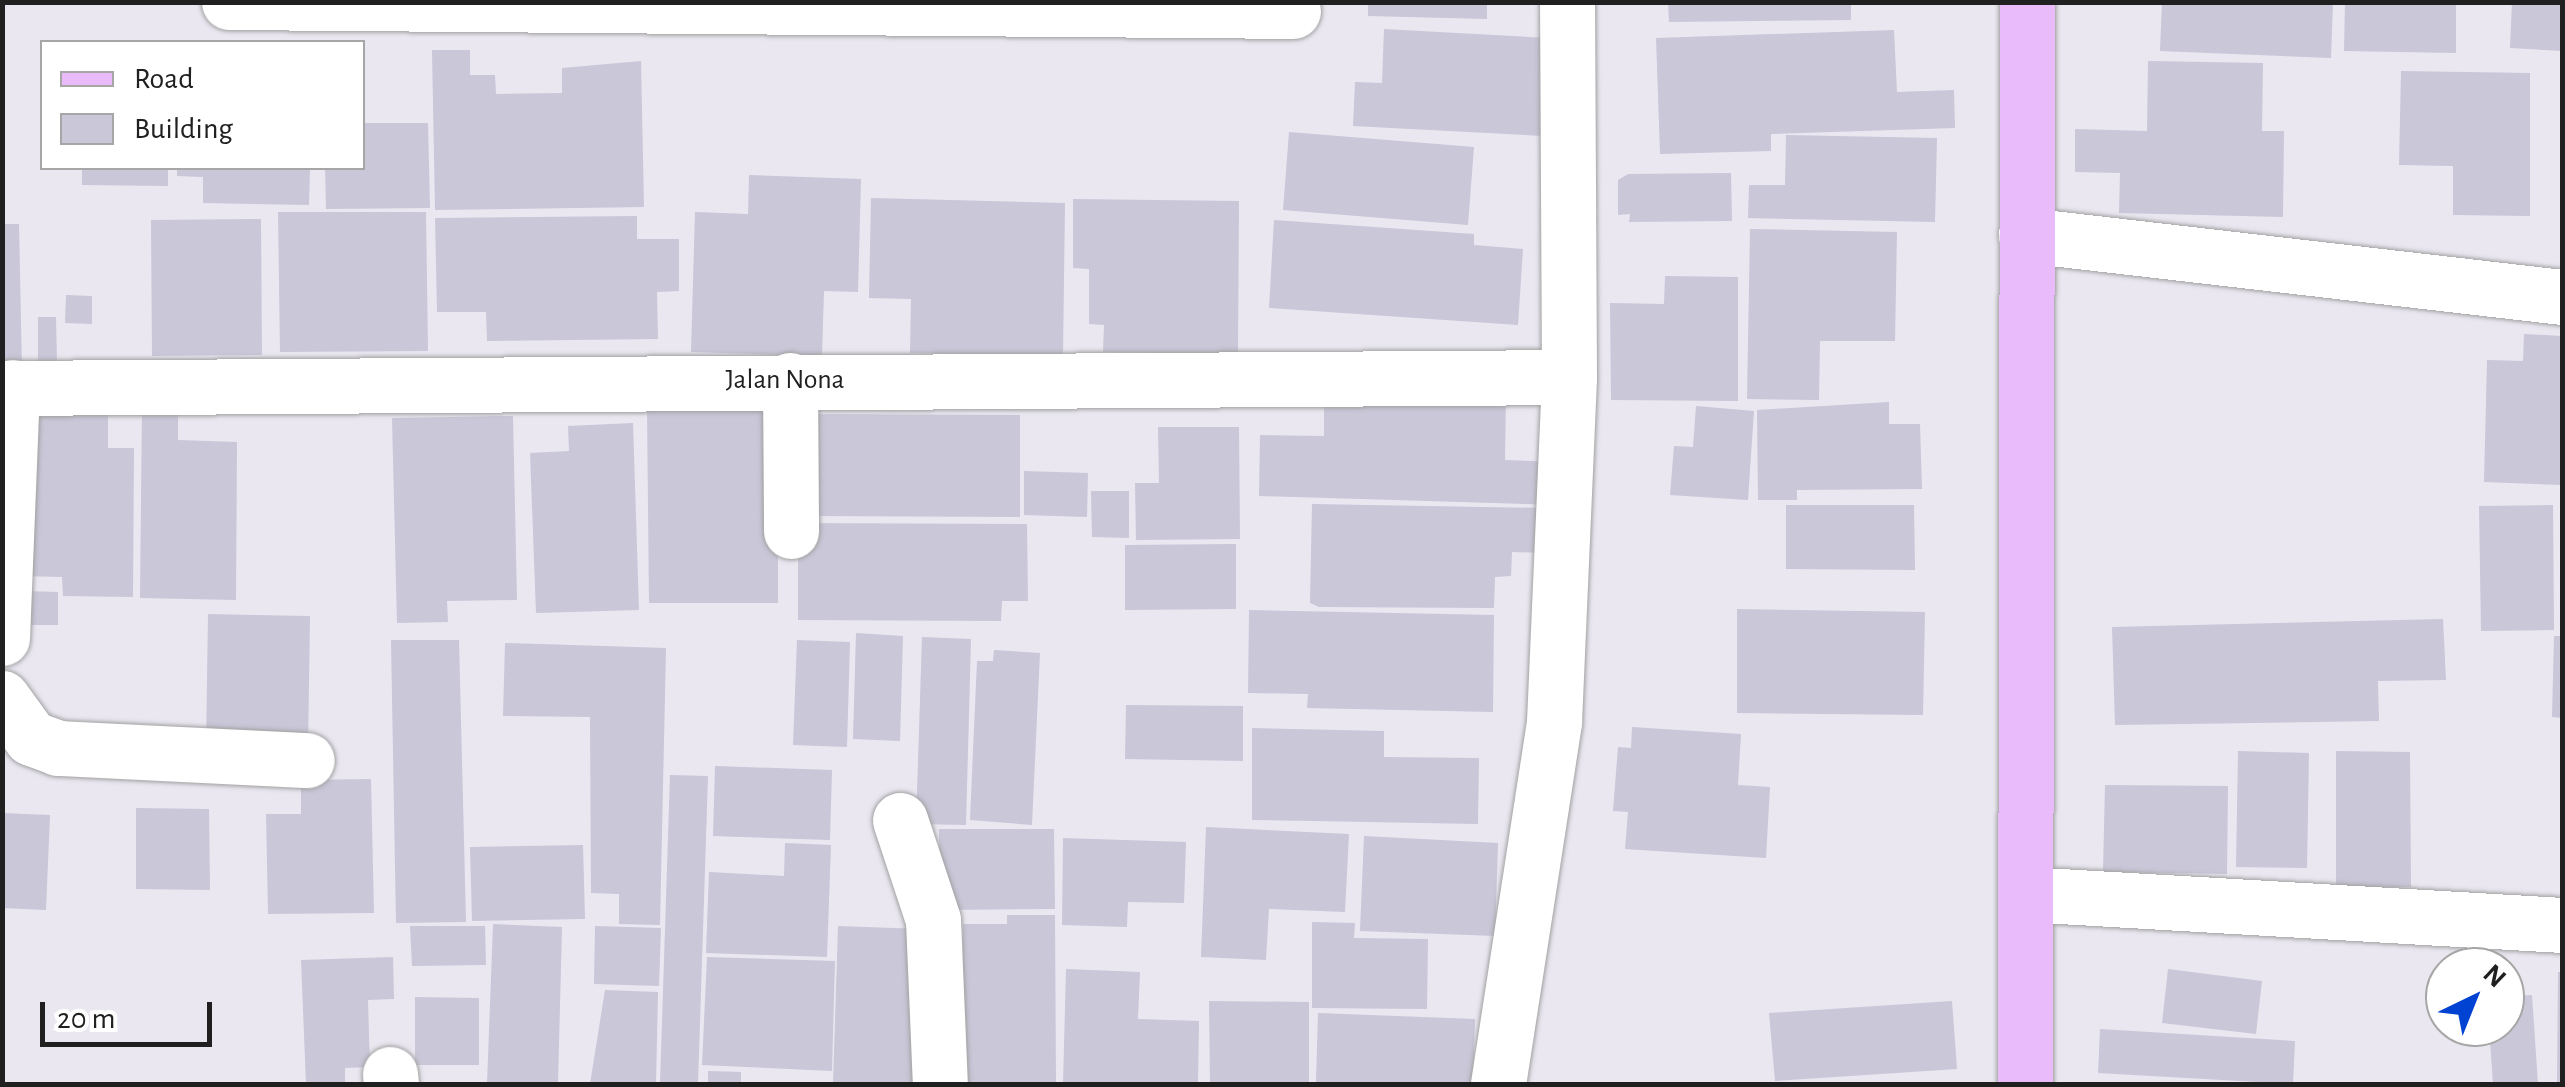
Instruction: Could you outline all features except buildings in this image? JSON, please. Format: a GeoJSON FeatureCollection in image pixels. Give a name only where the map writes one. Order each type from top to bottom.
{"type":"FeatureCollection","features":[{"type":"Feature","properties":{"kind":"street"},"geometry":{"type":"LineString","coordinates":[[230,2],[1293,11]]}},
{"type":"Feature","properties":{"kind":"street"},"geometry":{"type":"LineString","coordinates":[[1498,1084],[1554,722],[1568,376],[1567,2]]}},
{"type":"Feature","properties":{"kind":"street"},"geometry":{"type":"LineString","coordinates":[[2025,1084],[2028,2]]}},
{"type":"Feature","properties":{"kind":"street"},"geometry":{"type":"LineString","coordinates":[[2026,235],[2562,297]]}},
{"type":"Feature","properties":{"kind":"street","name":"Jalan Nona"},"geometry":{"type":"LineString","coordinates":[[7,388],[1568,376]]}},
{"type":"Feature","properties":{"kind":"street"},"geometry":{"type":"LineString","coordinates":[[790,380],[790,531]]}},
{"type":"Feature","properties":{"kind":"street"},"geometry":{"type":"LineString","coordinates":[[2,638],[7,388]]}},
{"type":"Feature","properties":{"kind":"street"},"geometry":{"type":"LineString","coordinates":[[2,698],[31,738],[58,748],[308,760]]}},
{"type":"Feature","properties":{"kind":"street"},"geometry":{"type":"LineString","coordinates":[[900,820],[933,920],[940,1084]]}},
{"type":"Feature","properties":{"kind":"street"},"geometry":{"type":"LineString","coordinates":[[2025,894],[2562,925]]}}]}
